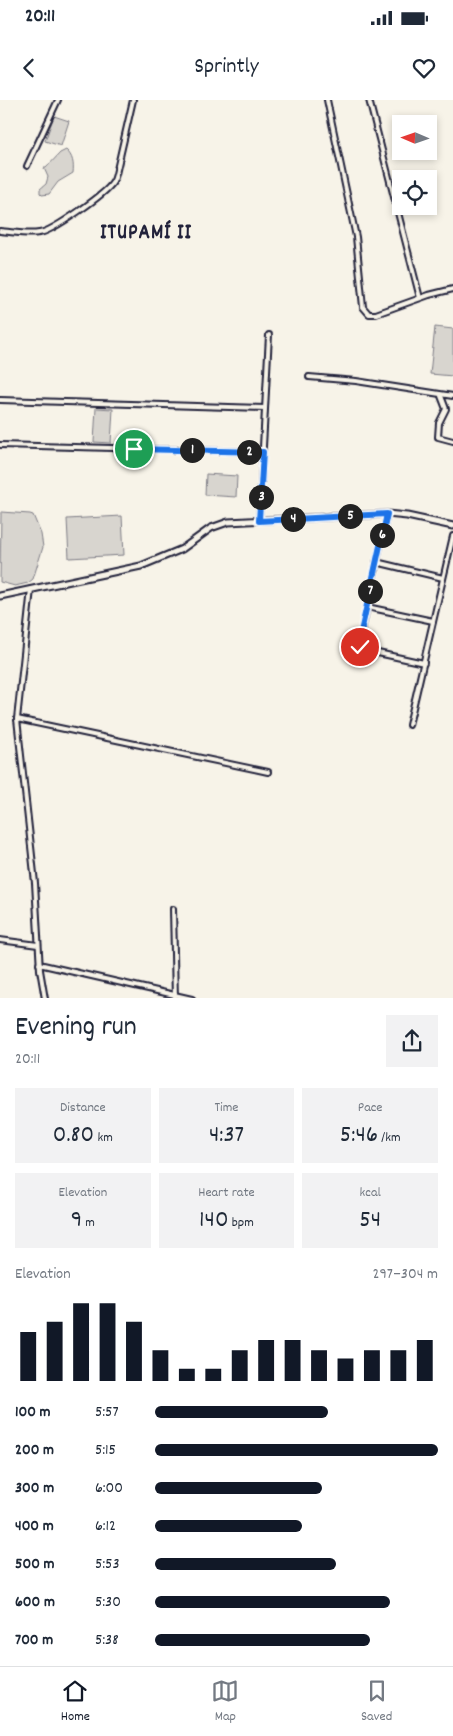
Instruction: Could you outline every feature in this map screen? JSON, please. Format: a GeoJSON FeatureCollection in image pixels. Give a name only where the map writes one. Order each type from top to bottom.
{"type":"FeatureCollection","features":[{"type":"Feature","properties":{"kind":"street"},"geometry":{"type":"LineString","coordinates":[[28,166],[58,100]]}},
{"type":"Feature","properties":{"kind":"street"},"geometry":{"type":"LineString","coordinates":[[0,231],[33,234],[45,232],[99,196],[114,182],[133,100]]}},
{"type":"Feature","properties":{"kind":"street"},"geometry":{"type":"LineString","coordinates":[[327,100],[356,237],[364,306],[369,314],[376,314],[420,298],[453,289]]}},
{"type":"Feature","properties":{"kind":"street"},"geometry":{"type":"LineString","coordinates":[[369,100],[420,298]]}},
{"type":"Feature","properties":{"kind":"street"},"geometry":{"type":"LineString","coordinates":[[259,521],[269,335]]}},
{"type":"Feature","properties":{"kind":"street"},"geometry":{"type":"LineString","coordinates":[[309,377],[356,381],[441,396],[453,396]]}},
{"type":"Feature","properties":{"kind":"street"},"geometry":{"type":"LineString","coordinates":[[441,396],[446,409],[439,423],[438,437],[453,441]]}},
{"type":"Feature","properties":{"kind":"street"},"geometry":{"type":"LineString","coordinates":[[0,400],[266,408]]}},
{"type":"Feature","properties":{"kind":"street"},"geometry":{"type":"LineString","coordinates":[[0,445],[263,452]]}},
{"type":"Feature","properties":{"kind":"street"},"geometry":{"type":"LineString","coordinates":[[387,514],[359,641],[360,647],[364,650],[424,663]]}},
{"type":"Feature","properties":{"kind":"street"},"geometry":{"type":"LineString","coordinates":[[0,596],[141,566],[182,549],[219,524],[387,514],[407,516],[453,526]]}},
{"type":"Feature","properties":{"kind":"street"},"geometry":{"type":"LineString","coordinates":[[409,725],[453,536]]}},
{"type":"Feature","properties":{"kind":"street"},"geometry":{"type":"LineString","coordinates":[[376,562],[443,578]]}},
{"type":"Feature","properties":{"kind":"street"},"geometry":{"type":"LineString","coordinates":[[31,590],[17,719],[35,883],[39,964],[46,998]]}},
{"type":"Feature","properties":{"kind":"street"},"geometry":{"type":"LineString","coordinates":[[366,607],[433,621]]}},
{"type":"Feature","properties":{"kind":"street"},"geometry":{"type":"LineString","coordinates":[[17,719],[268,772]]}},
{"type":"Feature","properties":{"kind":"street"},"geometry":{"type":"LineString","coordinates":[[173,909],[175,997]]}},
{"type":"Feature","properties":{"kind":"street"},"geometry":{"type":"LineString","coordinates":[[0,940],[38,945]]}},
{"type":"Feature","properties":{"kind":"street"},"geometry":{"type":"LineString","coordinates":[[39,964],[175,997],[192,998]]}},
{"type":"Feature","properties":{"kind":"shaded area"},"geometry":{"type":"Polygon","coordinates":[[[54,116],[69,121],[61,146],[45,141],[54,116]]]}},
{"type":"Feature","properties":{"kind":"shaded area"},"geometry":{"type":"Polygon","coordinates":[[[66,150],[72,160],[73,173],[58,182],[49,194],[42,195],[40,189],[46,184],[48,177],[44,168],[66,150]]]}},
{"type":"Feature","properties":{"kind":"shaded area"},"geometry":{"type":"Polygon","coordinates":[[[435,327],[453,329],[453,376],[430,374],[435,327]]]}},
{"type":"Feature","properties":{"kind":"shaded area"},"geometry":{"type":"Polygon","coordinates":[[[96,408],[113,409],[111,443],[94,442],[96,408]]]}},
{"type":"Feature","properties":{"kind":"shaded area"},"geometry":{"type":"Polygon","coordinates":[[[206,474],[237,476],[236,497],[205,495],[206,474]]]}},
{"type":"Feature","properties":{"kind":"shaded area"},"geometry":{"type":"Polygon","coordinates":[[[1,512],[33,515],[41,534],[43,547],[33,579],[28,583],[15,586],[0,582],[1,512]]]}},
{"type":"Feature","properties":{"kind":"shaded area"},"geometry":{"type":"Polygon","coordinates":[[[122,516],[124,555],[69,558],[67,519],[122,516]]]}},
{"type":"Feature","properties":{"kind":"district","name":"ITUPAMÍ II"},"geometry":{"type":"Point","coordinates":[146,234]}},
{"type":"Feature","properties":{"kind":"route"},"geometry":{"type":"LineString","coordinates":[[134,449],[263,452],[259,521],[387,514],[359,641],[360,647]]}}]}
